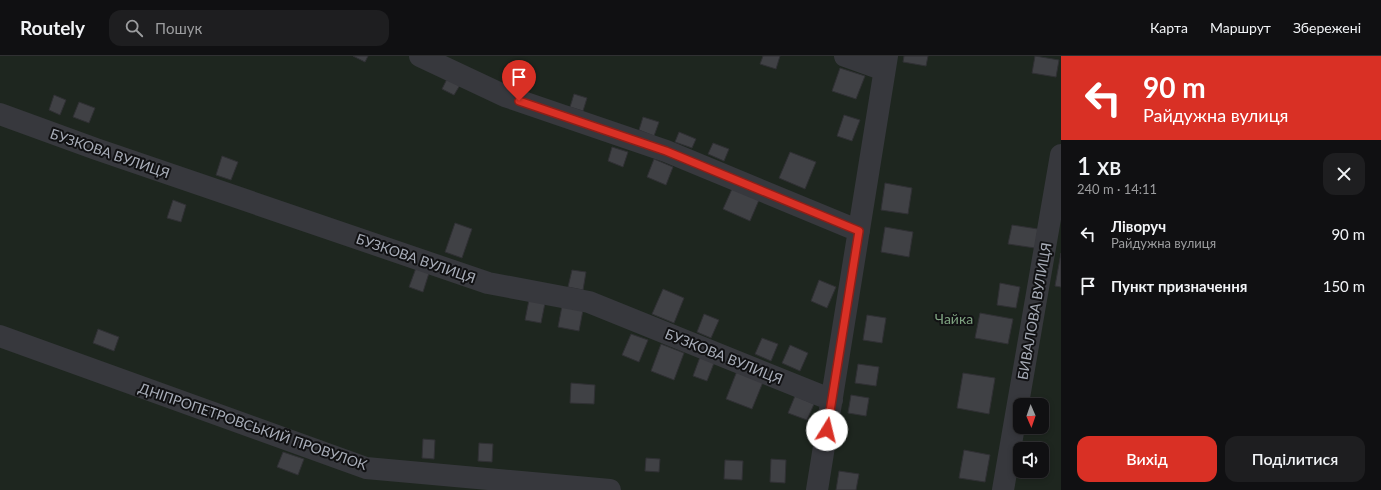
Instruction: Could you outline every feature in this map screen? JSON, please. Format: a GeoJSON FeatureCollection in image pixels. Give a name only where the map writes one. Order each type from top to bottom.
{"type":"FeatureCollection","features":[{"type":"Feature","properties":{"kind":"lane"},"geometry":{"type":"LineString","coordinates":[[420,56],[505,96],[666,151],[859,231]]}},
{"type":"Feature","properties":{"kind":"lane"},"geometry":{"type":"LineString","coordinates":[[817,490],[886,63],[845,56]]}},
{"type":"Feature","properties":{"kind":"lane","name":"БУЗКОВА ВУЛИЦЯ"},"geometry":{"type":"LineString","coordinates":[[0,114],[96,149],[488,283],[589,302],[832,400]]}},
{"type":"Feature","properties":{"kind":"lane","name":"БИВАЛОВА ВУЛИЦЯ"},"geometry":{"type":"LineString","coordinates":[[1003,490],[1061,155]]}},
{"type":"Feature","properties":{"kind":"lane","name":"ДНІПРОПЕТРОВСЬКИЙ ПРОВУЛОК"},"geometry":{"type":"LineString","coordinates":[[0,336],[366,468],[610,490]]}},
{"type":"Feature","properties":{"kind":"green space","name":"Чайка"},"geometry":{"type":"Polygon","coordinates":[[[0,56],[1061,56],[1061,490],[0,490],[0,56]]]}},
{"type":"Feature","properties":{"kind":"building"},"geometry":{"type":"Polygon","coordinates":[[[353,56],[368,56],[365,62],[353,56]]]}},
{"type":"Feature","properties":{"kind":"building"},"geometry":{"type":"Polygon","coordinates":[[[763,56],[780,56],[776,69],[760,64],[763,56]]]}},
{"type":"Feature","properties":{"kind":"building"},"geometry":{"type":"Polygon","coordinates":[[[904,56],[928,56],[926,66],[903,62],[904,56]]]}},
{"type":"Feature","properties":{"kind":"building"},"geometry":{"type":"Polygon","coordinates":[[[1035,56],[1059,60],[1056,77],[1032,73],[1035,56]]]}},
{"type":"Feature","properties":{"kind":"building"},"geometry":{"type":"Polygon","coordinates":[[[840,68],[865,76],[856,99],[832,91],[840,68]]]}},
{"type":"Feature","properties":{"kind":"building"},"geometry":{"type":"Polygon","coordinates":[[[506,74],[518,78],[515,89],[502,85],[506,74]]]}},
{"type":"Feature","properties":{"kind":"building"},"geometry":{"type":"Polygon","coordinates":[[[447,79],[460,85],[454,95],[442,89],[447,79]]]}},
{"type":"Feature","properties":{"kind":"building"},"geometry":{"type":"Polygon","coordinates":[[[574,94],[587,98],[583,111],[570,107],[574,94]]]}},
{"type":"Feature","properties":{"kind":"building"},"geometry":{"type":"Polygon","coordinates":[[[54,95],[66,100],[60,115],[49,110],[54,95]]]}},
{"type":"Feature","properties":{"kind":"building"},"geometry":{"type":"Polygon","coordinates":[[[79,102],[95,108],[89,123],[73,117],[79,102]]]}},
{"type":"Feature","properties":{"kind":"building"},"geometry":{"type":"Polygon","coordinates":[[[844,115],[860,120],[852,141],[837,136],[844,115]]]}},
{"type":"Feature","properties":{"kind":"building"},"geometry":{"type":"Polygon","coordinates":[[[643,117],[659,122],[654,136],[639,130],[643,117]]]}},
{"type":"Feature","properties":{"kind":"building"},"geometry":{"type":"Polygon","coordinates":[[[679,132],[696,139],[692,148],[675,142],[679,132]]]}},
{"type":"Feature","properties":{"kind":"building"},"geometry":{"type":"Polygon","coordinates":[[[713,143],[729,149],[724,161],[708,154],[713,143]]]}},
{"type":"Feature","properties":{"kind":"building"},"geometry":{"type":"Polygon","coordinates":[[[612,147],[628,152],[623,167],[608,161],[612,147]]]}},
{"type":"Feature","properties":{"kind":"building"},"geometry":{"type":"Polygon","coordinates":[[[790,152],[816,162],[805,189],[779,178],[790,152]]]}},
{"type":"Feature","properties":{"kind":"building"},"geometry":{"type":"Polygon","coordinates":[[[222,156],[238,162],[231,180],[216,175],[222,156]]]}},
{"type":"Feature","properties":{"kind":"building"},"geometry":{"type":"Polygon","coordinates":[[[654,159],[673,167],[666,185],[647,177],[654,159]]]}},
{"type":"Feature","properties":{"kind":"building"},"geometry":{"type":"Polygon","coordinates":[[[885,183],[912,188],[908,214],[881,210],[885,183]]]}},
{"type":"Feature","properties":{"kind":"building"},"geometry":{"type":"Polygon","coordinates":[[[732,189],[759,200],[750,221],[723,209],[732,189]]]}},
{"type":"Feature","properties":{"kind":"building"},"geometry":{"type":"Polygon","coordinates":[[[173,200],[186,205],[181,222],[167,218],[173,200]]]}},
{"type":"Feature","properties":{"kind":"building"},"geometry":{"type":"Polygon","coordinates":[[[455,223],[472,229],[462,258],[445,252],[455,223]]]}},
{"type":"Feature","properties":{"kind":"building"},"geometry":{"type":"Polygon","coordinates":[[[1012,225],[1038,229],[1035,248],[1008,244],[1012,225]]]}},
{"type":"Feature","properties":{"kind":"building"},"geometry":{"type":"Polygon","coordinates":[[[885,227],[913,232],[909,257],[881,252],[885,227]]]}},
{"type":"Feature","properties":{"kind":"building"},"geometry":{"type":"Polygon","coordinates":[[[1061,253],[1061,287],[1055,286],[1061,253]]]}},
{"type":"Feature","properties":{"kind":"building"},"geometry":{"type":"Polygon","coordinates":[[[416,268],[429,273],[423,292],[409,287],[416,268]]]}},
{"type":"Feature","properties":{"kind":"building"},"geometry":{"type":"Polygon","coordinates":[[[572,270],[586,272],[583,290],[568,287],[572,270]]]}},
{"type":"Feature","properties":{"kind":"building"},"geometry":{"type":"Polygon","coordinates":[[[819,280],[836,287],[827,308],[811,301],[819,280]]]}},
{"type":"Feature","properties":{"kind":"building"},"geometry":{"type":"Polygon","coordinates":[[[1000,283],[1020,287],[1016,308],[997,305],[1000,283]]]}},
{"type":"Feature","properties":{"kind":"building"},"geometry":{"type":"Polygon","coordinates":[[[663,289],[684,298],[674,323],[652,314],[663,289]]]}},
{"type":"Feature","properties":{"kind":"building"},"geometry":{"type":"Polygon","coordinates":[[[529,300],[545,303],[541,323],[525,320],[529,300]]]}},
{"type":"Feature","properties":{"kind":"building"},"geometry":{"type":"Polygon","coordinates":[[[562,306],[583,310],[579,331],[558,327],[562,306]]]}},
{"type":"Feature","properties":{"kind":"building"},"geometry":{"type":"Polygon","coordinates":[[[980,313],[1013,319],[1008,344],[975,338],[980,313]]]}},
{"type":"Feature","properties":{"kind":"building"},"geometry":{"type":"Polygon","coordinates":[[[704,314],[719,320],[711,338],[697,332],[704,314]]]}},
{"type":"Feature","properties":{"kind":"building"},"geometry":{"type":"Polygon","coordinates":[[[867,315],[886,318],[882,343],[863,340],[867,315]]]}},
{"type":"Feature","properties":{"kind":"building"},"geometry":{"type":"Polygon","coordinates":[[[98,329],[119,337],[114,351],[93,343],[98,329]]]}},
{"type":"Feature","properties":{"kind":"building"},"geometry":{"type":"Polygon","coordinates":[[[631,334],[648,340],[639,362],[622,355],[631,334]]]}},
{"type":"Feature","properties":{"kind":"building"},"geometry":{"type":"Polygon","coordinates":[[[762,338],[778,344],[771,361],[755,354],[762,338]]]}},
{"type":"Feature","properties":{"kind":"building"},"geometry":{"type":"Polygon","coordinates":[[[661,344],[684,353],[674,380],[651,371],[661,344]]]}},
{"type":"Feature","properties":{"kind":"building"},"geometry":{"type":"Polygon","coordinates":[[[790,345],[808,353],[800,371],[782,363],[790,345]]]}},
{"type":"Feature","properties":{"kind":"building"},"geometry":{"type":"Polygon","coordinates":[[[700,357],[714,363],[707,381],[693,376],[700,357]]]}},
{"type":"Feature","properties":{"kind":"building"},"geometry":{"type":"Polygon","coordinates":[[[858,364],[879,367],[876,386],[855,383],[858,364]]]}},
{"type":"Feature","properties":{"kind":"building"},"geometry":{"type":"Polygon","coordinates":[[[737,371],[763,382],[752,409],[726,399],[737,371]]]}},
{"type":"Feature","properties":{"kind":"building"},"geometry":{"type":"Polygon","coordinates":[[[963,373],[995,378],[989,414],[957,408],[963,373]]]}},
{"type":"Feature","properties":{"kind":"building"},"geometry":{"type":"Polygon","coordinates":[[[571,383],[595,385],[594,404],[570,403],[571,383]]]}},
{"type":"Feature","properties":{"kind":"building"},"geometry":{"type":"Polygon","coordinates":[[[851,395],[869,398],[866,416],[848,413],[851,395]]]}},
{"type":"Feature","properties":{"kind":"building"},"geometry":{"type":"Polygon","coordinates":[[[795,396],[814,404],[807,420],[788,413],[795,396]]]}},
{"type":"Feature","properties":{"kind":"building"},"geometry":{"type":"Polygon","coordinates":[[[423,439],[435,440],[434,459],[422,458],[423,439]]]}},
{"type":"Feature","properties":{"kind":"building"},"geometry":{"type":"Polygon","coordinates":[[[479,443],[493,444],[492,462],[478,461],[479,443]]]}},
{"type":"Feature","properties":{"kind":"building"},"geometry":{"type":"Polygon","coordinates":[[[964,450],[990,455],[985,482],[959,478],[964,450]]]}},
{"type":"Feature","properties":{"kind":"building"},"geometry":{"type":"Polygon","coordinates":[[[283,452],[304,459],[298,475],[277,467],[283,452]]]}},
{"type":"Feature","properties":{"kind":"building"},"geometry":{"type":"Polygon","coordinates":[[[646,458],[660,459],[659,472],[645,471],[646,458]]]}},
{"type":"Feature","properties":{"kind":"building"},"geometry":{"type":"Polygon","coordinates":[[[771,459],[786,460],[785,483],[770,482],[771,459]]]}},
{"type":"Feature","properties":{"kind":"building"},"geometry":{"type":"Polygon","coordinates":[[[725,460],[743,461],[742,480],[724,479],[725,460]]]}},
{"type":"Feature","properties":{"kind":"building"},"geometry":{"type":"Polygon","coordinates":[[[839,471],[859,474],[856,490],[836,490],[839,471]]]}},
{"type":"Feature","properties":{"kind":"route"},"geometry":{"type":"LineString","coordinates":[[519,101],[666,151],[859,231],[827,430]]}}]}
